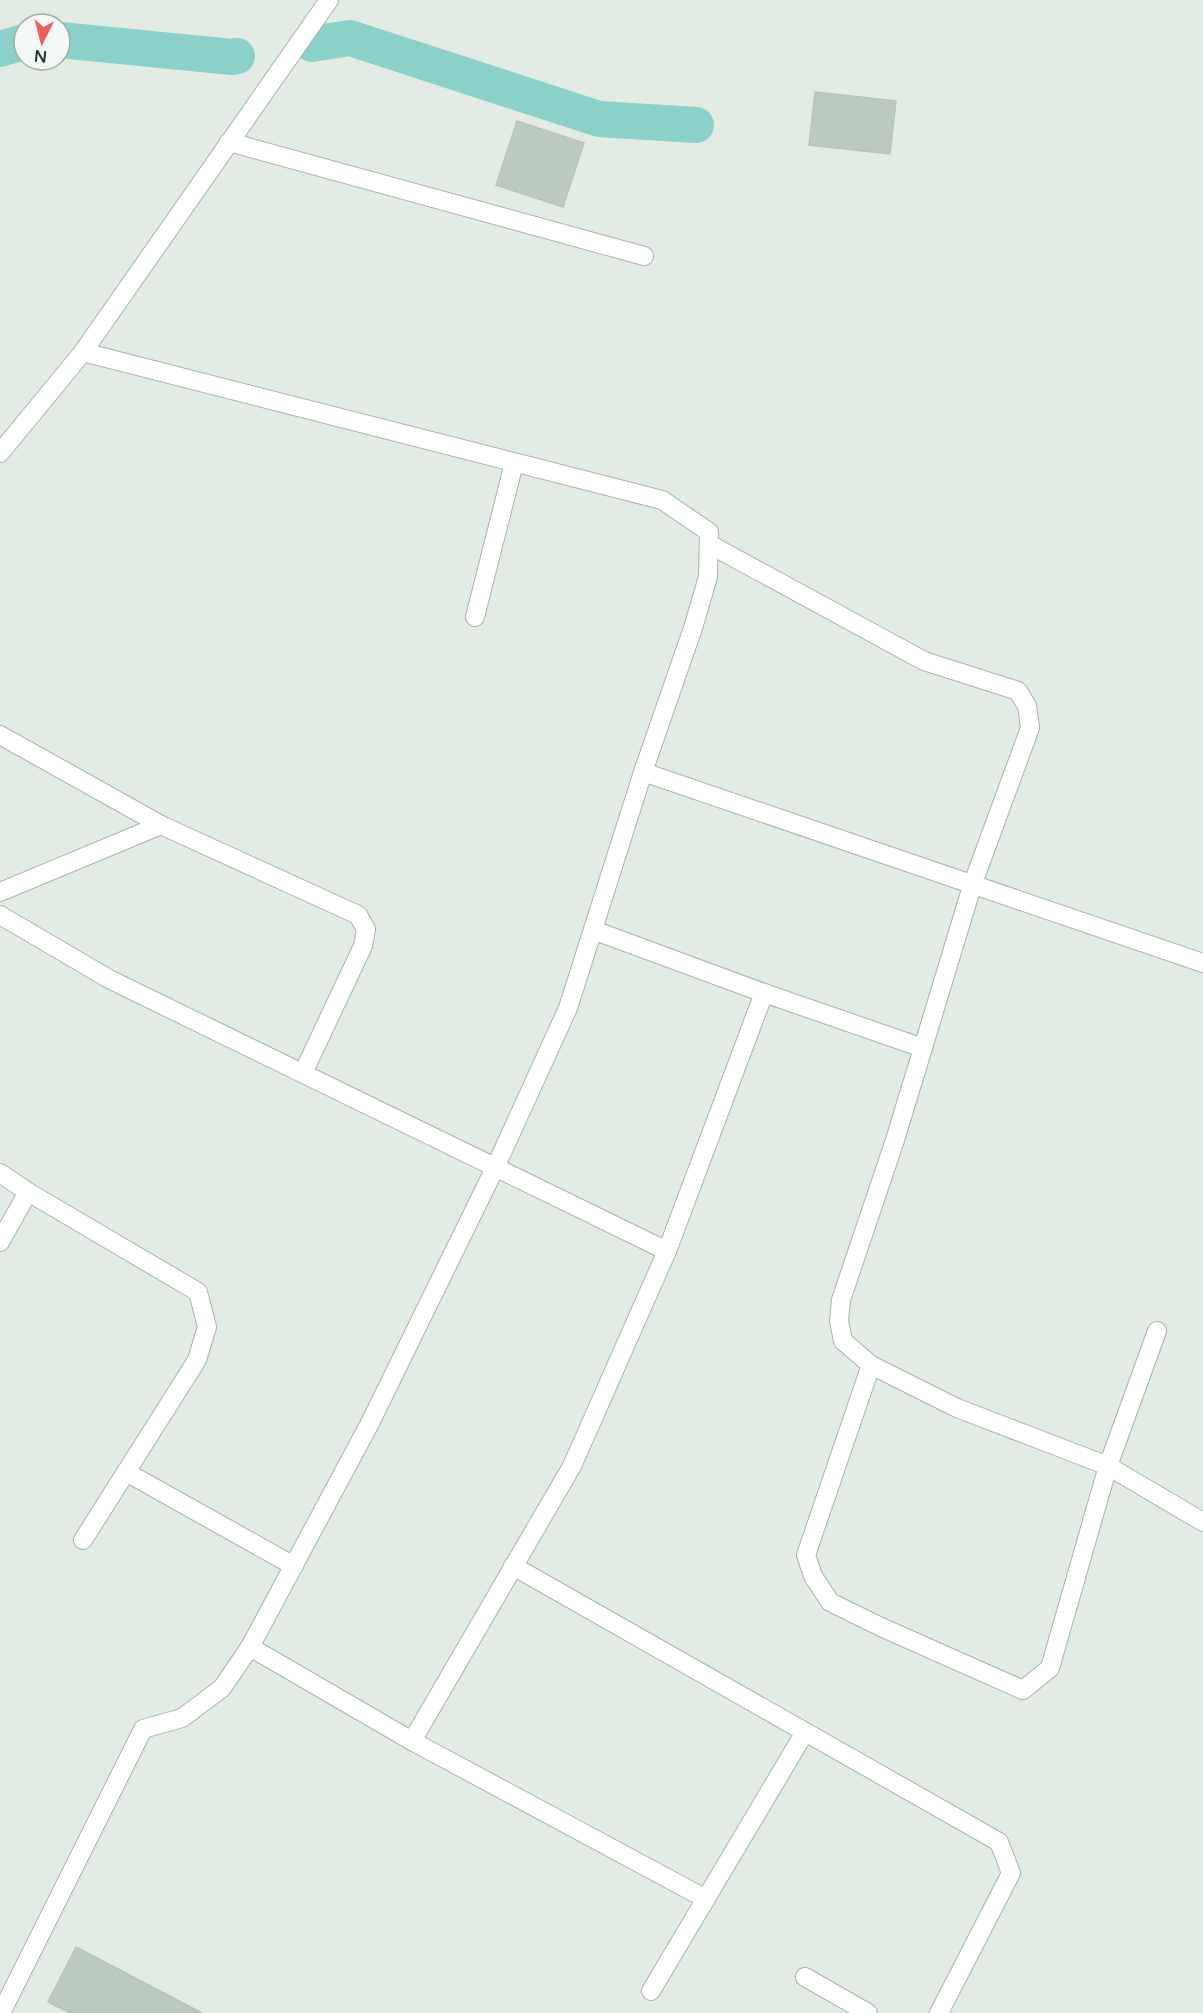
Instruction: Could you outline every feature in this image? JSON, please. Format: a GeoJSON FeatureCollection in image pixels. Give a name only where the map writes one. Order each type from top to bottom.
{"type":"FeatureCollection","features":[{"type":"Feature","properties":{"kind":"street"},"geometry":{"type":"LineString","coordinates":[[0,453],[83,352],[329,0]]}},
{"type":"Feature","properties":{"kind":"street"},"geometry":{"type":"LineString","coordinates":[[229,142],[644,256]]}},
{"type":"Feature","properties":{"kind":"street"},"geometry":{"type":"LineString","coordinates":[[1,2013],[143,1729],[182,1718],[222,1688],[250,1647],[370,1423],[495,1167],[568,1008],[708,577],[709,532],[662,500],[83,352]]}},
{"type":"Feature","properties":{"kind":"street"},"geometry":{"type":"LineString","coordinates":[[475,617],[514,463]]}},
{"type":"Feature","properties":{"kind":"street"},"geometry":{"type":"LineString","coordinates":[[709,544],[924,661],[1018,691],[1027,706],[1030,728],[974,884],[895,1140],[841,1300],[839,1321],[843,1341],[872,1365],[957,1408],[1108,1466],[1203,1522]]}},
{"type":"Feature","properties":{"kind":"street"},"geometry":{"type":"LineString","coordinates":[[0,735],[161,825],[358,915],[366,929],[363,946],[303,1074]]}},
{"type":"Feature","properties":{"kind":"street"},"geometry":{"type":"LineString","coordinates":[[644,772],[1203,963]]}},
{"type":"Feature","properties":{"kind":"street"},"geometry":{"type":"LineString","coordinates":[[0,892],[161,825]]}},
{"type":"Feature","properties":{"kind":"street"},"geometry":{"type":"LineString","coordinates":[[0,915],[109,979],[667,1251]]}},
{"type":"Feature","properties":{"kind":"street"},"geometry":{"type":"LineString","coordinates":[[593,930],[923,1048]]}},
{"type":"Feature","properties":{"kind":"street"},"geometry":{"type":"LineString","coordinates":[[412,1741],[572,1466],[667,1251],[764,993]]}},
{"type":"Feature","properties":{"kind":"street"},"geometry":{"type":"LineString","coordinates":[[0,1173],[28,1192],[198,1292],[207,1327],[197,1360],[83,1540]]}},
{"type":"Feature","properties":{"kind":"street"},"geometry":{"type":"LineString","coordinates":[[0,1242],[28,1192]]}},
{"type":"Feature","properties":{"kind":"street"},"geometry":{"type":"LineString","coordinates":[[872,1365],[806,1555],[813,1576],[830,1602],[1023,1690],[1050,1668],[1108,1466],[1157,1331]]}},
{"type":"Feature","properties":{"kind":"street"},"geometry":{"type":"LineString","coordinates":[[126,1472],[294,1566]]}},
{"type":"Feature","properties":{"kind":"street"},"geometry":{"type":"LineString","coordinates":[[513,1566],[999,1842],[1011,1874],[939,2013]]}},
{"type":"Feature","properties":{"kind":"street"},"geometry":{"type":"LineString","coordinates":[[250,1647],[412,1741],[706,1899]]}},
{"type":"Feature","properties":{"kind":"street"},"geometry":{"type":"LineString","coordinates":[[651,1991],[805,1732]]}},
{"type":"Feature","properties":{"kind":"street"},"geometry":{"type":"LineString","coordinates":[[806,1977],[868,2013]]}},
{"type":"Feature","properties":{"kind":"building"},"geometry":{"type":"Polygon","coordinates":[[[815,92],[896,101],[890,154],[809,145],[815,92]]]}},
{"type":"Feature","properties":{"kind":"building"},"geometry":{"type":"Polygon","coordinates":[[[517,121],[584,143],[563,207],[496,185],[517,121]]]}},
{"type":"Feature","properties":{"kind":"building"},"geometry":{"type":"Polygon","coordinates":[[[76,1947],[202,2013],[70,2013],[48,2002],[76,1947]]]}},
{"type":"Feature","properties":{"kind":"waterway"},"geometry":{"type":"LineString","coordinates":[[312,44],[350,38],[599,119],[696,125]]}},
{"type":"Feature","properties":{"kind":"waterway"},"geometry":{"type":"LineString","coordinates":[[72,41],[237,56]]}},
{"type":"Feature","properties":{"kind":"waterway"},"geometry":{"type":"LineString","coordinates":[[0,49],[12,46]]}}]}
